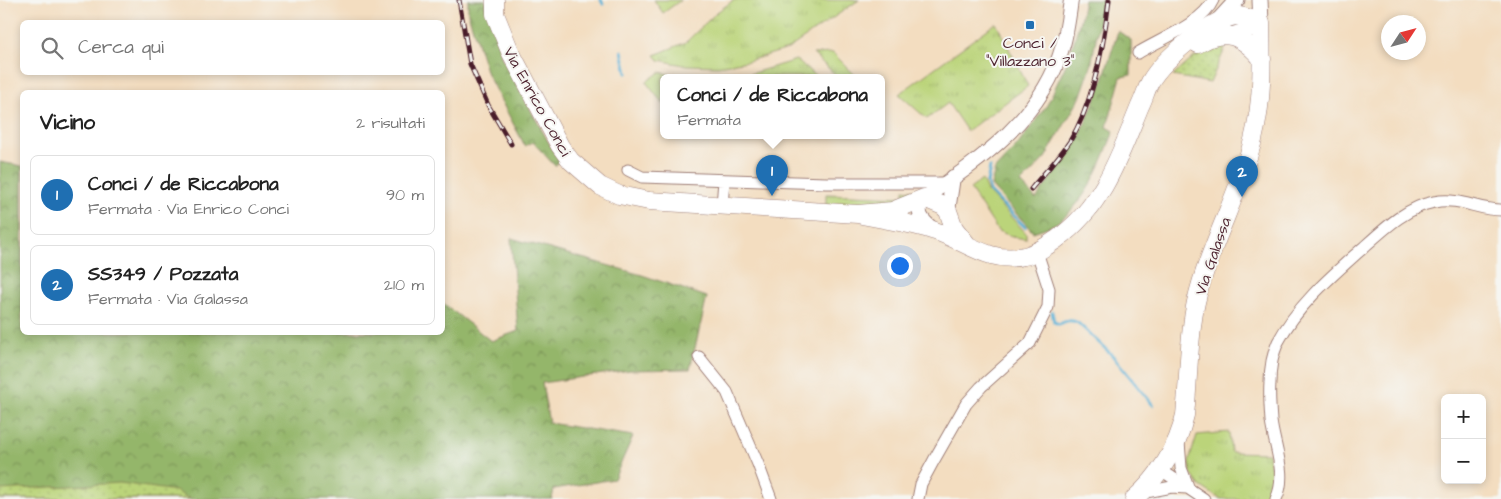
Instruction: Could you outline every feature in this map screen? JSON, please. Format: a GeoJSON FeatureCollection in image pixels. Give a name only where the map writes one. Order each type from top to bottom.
{"type":"FeatureCollection","features":[{"type":"Feature","properties":{"kind":"main road","name":"Via Enrico Conci"},"geometry":{"type":"LineString","coordinates":[[495,0],[495,14],[510,51],[560,146],[571,161],[586,175],[600,186],[619,195],[649,201],[858,214],[892,210],[924,198]]}},
{"type":"Feature","properties":{"kind":"main road"},"geometry":{"type":"LineString","coordinates":[[858,214],[883,220],[909,223],[935,231],[984,254],[1008,258],[1023,257],[1037,252],[1063,235],[1089,210],[1101,193],[1151,81],[1164,63],[1187,42],[1214,24],[1237,0]]}},
{"type":"Feature","properties":{"kind":"main road","name":"Via Galassa"},"geometry":{"type":"LineString","coordinates":[[1137,496],[1161,470],[1179,439],[1185,415],[1196,304],[1203,278],[1253,140],[1262,88],[1260,0]]}},
{"type":"Feature","properties":{"kind":"main road"},"geometry":{"type":"LineString","coordinates":[[1214,24],[1240,16],[1261,23]]}},
{"type":"Feature","properties":{"kind":"main road"},"geometry":{"type":"LineString","coordinates":[[1140,107],[1169,70],[1198,44],[1215,36],[1232,35],[1251,29],[1261,23]]}},
{"type":"Feature","properties":{"kind":"main road"},"geometry":{"type":"LineString","coordinates":[[1232,35],[1252,48],[1262,59]]}},
{"type":"Feature","properties":{"kind":"main road"},"geometry":{"type":"LineString","coordinates":[[924,198],[936,201],[948,211],[954,228],[969,247]]}},
{"type":"Feature","properties":{"kind":"street","name":"Via Enrico Conci"},"geometry":{"type":"LineString","coordinates":[[924,198],[1011,132],[1036,104],[1055,67],[1063,46],[1072,0]]}},
{"type":"Feature","properties":{"kind":"street"},"geometry":{"type":"LineString","coordinates":[[1138,53],[1192,23],[1203,14],[1213,0]]}},
{"type":"Feature","properties":{"kind":"street"},"geometry":{"type":"LineString","coordinates":[[628,170],[642,177],[724,180],[826,183],[949,180],[948,211]]}},
{"type":"Feature","properties":{"kind":"street"},"geometry":{"type":"LineString","coordinates":[[722,206],[724,180]]}},
{"type":"Feature","properties":{"kind":"street"},"geometry":{"type":"LineString","coordinates":[[924,198],[920,204],[919,212],[922,218],[935,231]]}},
{"type":"Feature","properties":{"kind":"street"},"geometry":{"type":"LineString","coordinates":[[1276,499],[1281,476],[1271,422],[1272,358],[1278,342],[1310,297],[1384,229],[1416,208],[1433,202],[1458,200],[1492,210],[1501,210]]}},
{"type":"Feature","properties":{"kind":"street"},"geometry":{"type":"LineString","coordinates":[[918,499],[921,484],[929,468],[966,404],[980,387],[1030,342],[1048,307],[1049,290],[1037,252]]}},
{"type":"Feature","properties":{"kind":"street"},"geometry":{"type":"LineString","coordinates":[[699,357],[727,392],[771,499]]}},
{"type":"Feature","properties":{"kind":"street"},"geometry":{"type":"LineString","coordinates":[[1179,439],[1181,468],[1188,489]]}},
{"type":"Feature","properties":{"kind":"street"},"geometry":{"type":"LineString","coordinates":[[1161,470],[1204,499]]}},
{"type":"Feature","properties":{"kind":"street"},"geometry":{"type":"LineString","coordinates":[[1137,496],[1172,487],[1188,489]]}},
{"type":"Feature","properties":{"kind":"green space"},"geometry":{"type":"Polygon","coordinates":[[[468,0],[485,0],[502,58],[559,161],[555,166],[533,142],[525,146],[487,74],[468,13],[468,0]]]}},
{"type":"Feature","properties":{"kind":"green space"},"geometry":{"type":"Polygon","coordinates":[[[654,0],[681,0],[663,13],[654,0]]]}},
{"type":"Feature","properties":{"kind":"green space"},"geometry":{"type":"Polygon","coordinates":[[[734,0],[859,0],[788,49],[748,61],[718,66],[683,65],[659,60],[655,55],[686,42],[717,12],[734,0]]]}},
{"type":"Feature","properties":{"kind":"green space"},"geometry":{"type":"Polygon","coordinates":[[[1084,0],[1103,0],[1091,66],[1080,98],[1045,158],[1021,183],[1036,199],[1081,133],[1101,86],[1118,31],[1131,40],[1131,75],[1121,77],[1107,127],[1114,131],[1092,181],[1078,203],[1058,222],[1033,232],[991,186],[995,169],[1017,146],[1047,105],[1069,58],[1084,0]]]}},
{"type":"Feature","properties":{"kind":"green space"},"geometry":{"type":"Polygon","coordinates":[[[996,23],[1028,86],[967,131],[948,103],[927,119],[899,94],[996,23]]]}},
{"type":"Feature","properties":{"kind":"green space"},"geometry":{"type":"Polygon","coordinates":[[[1216,44],[1227,44],[1210,83],[1173,76],[1199,53],[1216,44]]]}},
{"type":"Feature","properties":{"kind":"green space"},"geometry":{"type":"Polygon","coordinates":[[[833,53],[854,74],[835,74],[813,54],[833,53]]]}},
{"type":"Feature","properties":{"kind":"green space"},"geometry":{"type":"Polygon","coordinates":[[[796,60],[813,74],[750,74],[796,60]]]}},
{"type":"Feature","properties":{"kind":"green space"},"geometry":{"type":"Polygon","coordinates":[[[660,72],[668,74],[660,74],[660,100],[646,82],[660,72]]]}},
{"type":"Feature","properties":{"kind":"green space"},"geometry":{"type":"Polygon","coordinates":[[[0,162],[20,166],[20,335],[445,335],[445,305],[491,341],[518,331],[511,238],[642,275],[707,297],[690,369],[630,370],[542,383],[549,423],[633,436],[614,479],[554,489],[552,499],[0,499],[0,162]]]}},
{"type":"Feature","properties":{"kind":"green space"},"geometry":{"type":"Polygon","coordinates":[[[982,180],[987,191],[1026,233],[1026,239],[998,231],[970,189],[982,180]]]}},
{"type":"Feature","properties":{"kind":"green space"},"geometry":{"type":"Polygon","coordinates":[[[904,189],[917,191],[900,199],[882,204],[826,206],[826,194],[904,197],[904,189]]]}},
{"type":"Feature","properties":{"kind":"green space"},"geometry":{"type":"Polygon","coordinates":[[[1229,432],[1231,452],[1269,453],[1271,489],[1264,499],[1220,499],[1200,486],[1191,474],[1189,461],[1197,435],[1229,432]]]}},
{"type":"Feature","properties":{"kind":"green space"},"geometry":{"type":"Polygon","coordinates":[[[120,483],[176,491],[190,499],[0,499],[0,490],[120,483]]]}},
{"type":"Feature","properties":{"kind":"waterway"},"geometry":{"type":"LineString","coordinates":[[601,0],[603,4]]}},
{"type":"Feature","properties":{"kind":"waterway"},"geometry":{"type":"LineString","coordinates":[[622,51],[627,73]]}},
{"type":"Feature","properties":{"kind":"waterway"},"geometry":{"type":"LineString","coordinates":[[990,167],[987,183],[990,192],[1025,227]]}},
{"type":"Feature","properties":{"kind":"waterway"},"geometry":{"type":"LineString","coordinates":[[1052,312],[1054,322],[1059,324],[1066,321],[1078,323],[1112,355],[1153,405]]}},
{"type":"Feature","properties":{"kind":"railway"},"geometry":{"type":"LineString","coordinates":[[459,0],[470,64],[488,105],[511,144]]}},
{"type":"Feature","properties":{"kind":"railway"},"geometry":{"type":"LineString","coordinates":[[1031,189],[1070,141],[1078,126],[1091,91],[1101,54],[1109,0]]}},
{"type":"Feature","properties":{"kind":"place","name":"Conci / \"Villazzano 3\""},"geometry":{"type":"Point","coordinates":[1030,25]}},
{"type":"Feature","properties":{"kind":"place","name":"Conci / de Riccabona"},"geometry":{"type":"Point","coordinates":[772,196]}},
{"type":"Feature","properties":{"kind":"place","name":"SS349 / Pozzata"},"geometry":{"type":"Point","coordinates":[1242,197]}}]}
